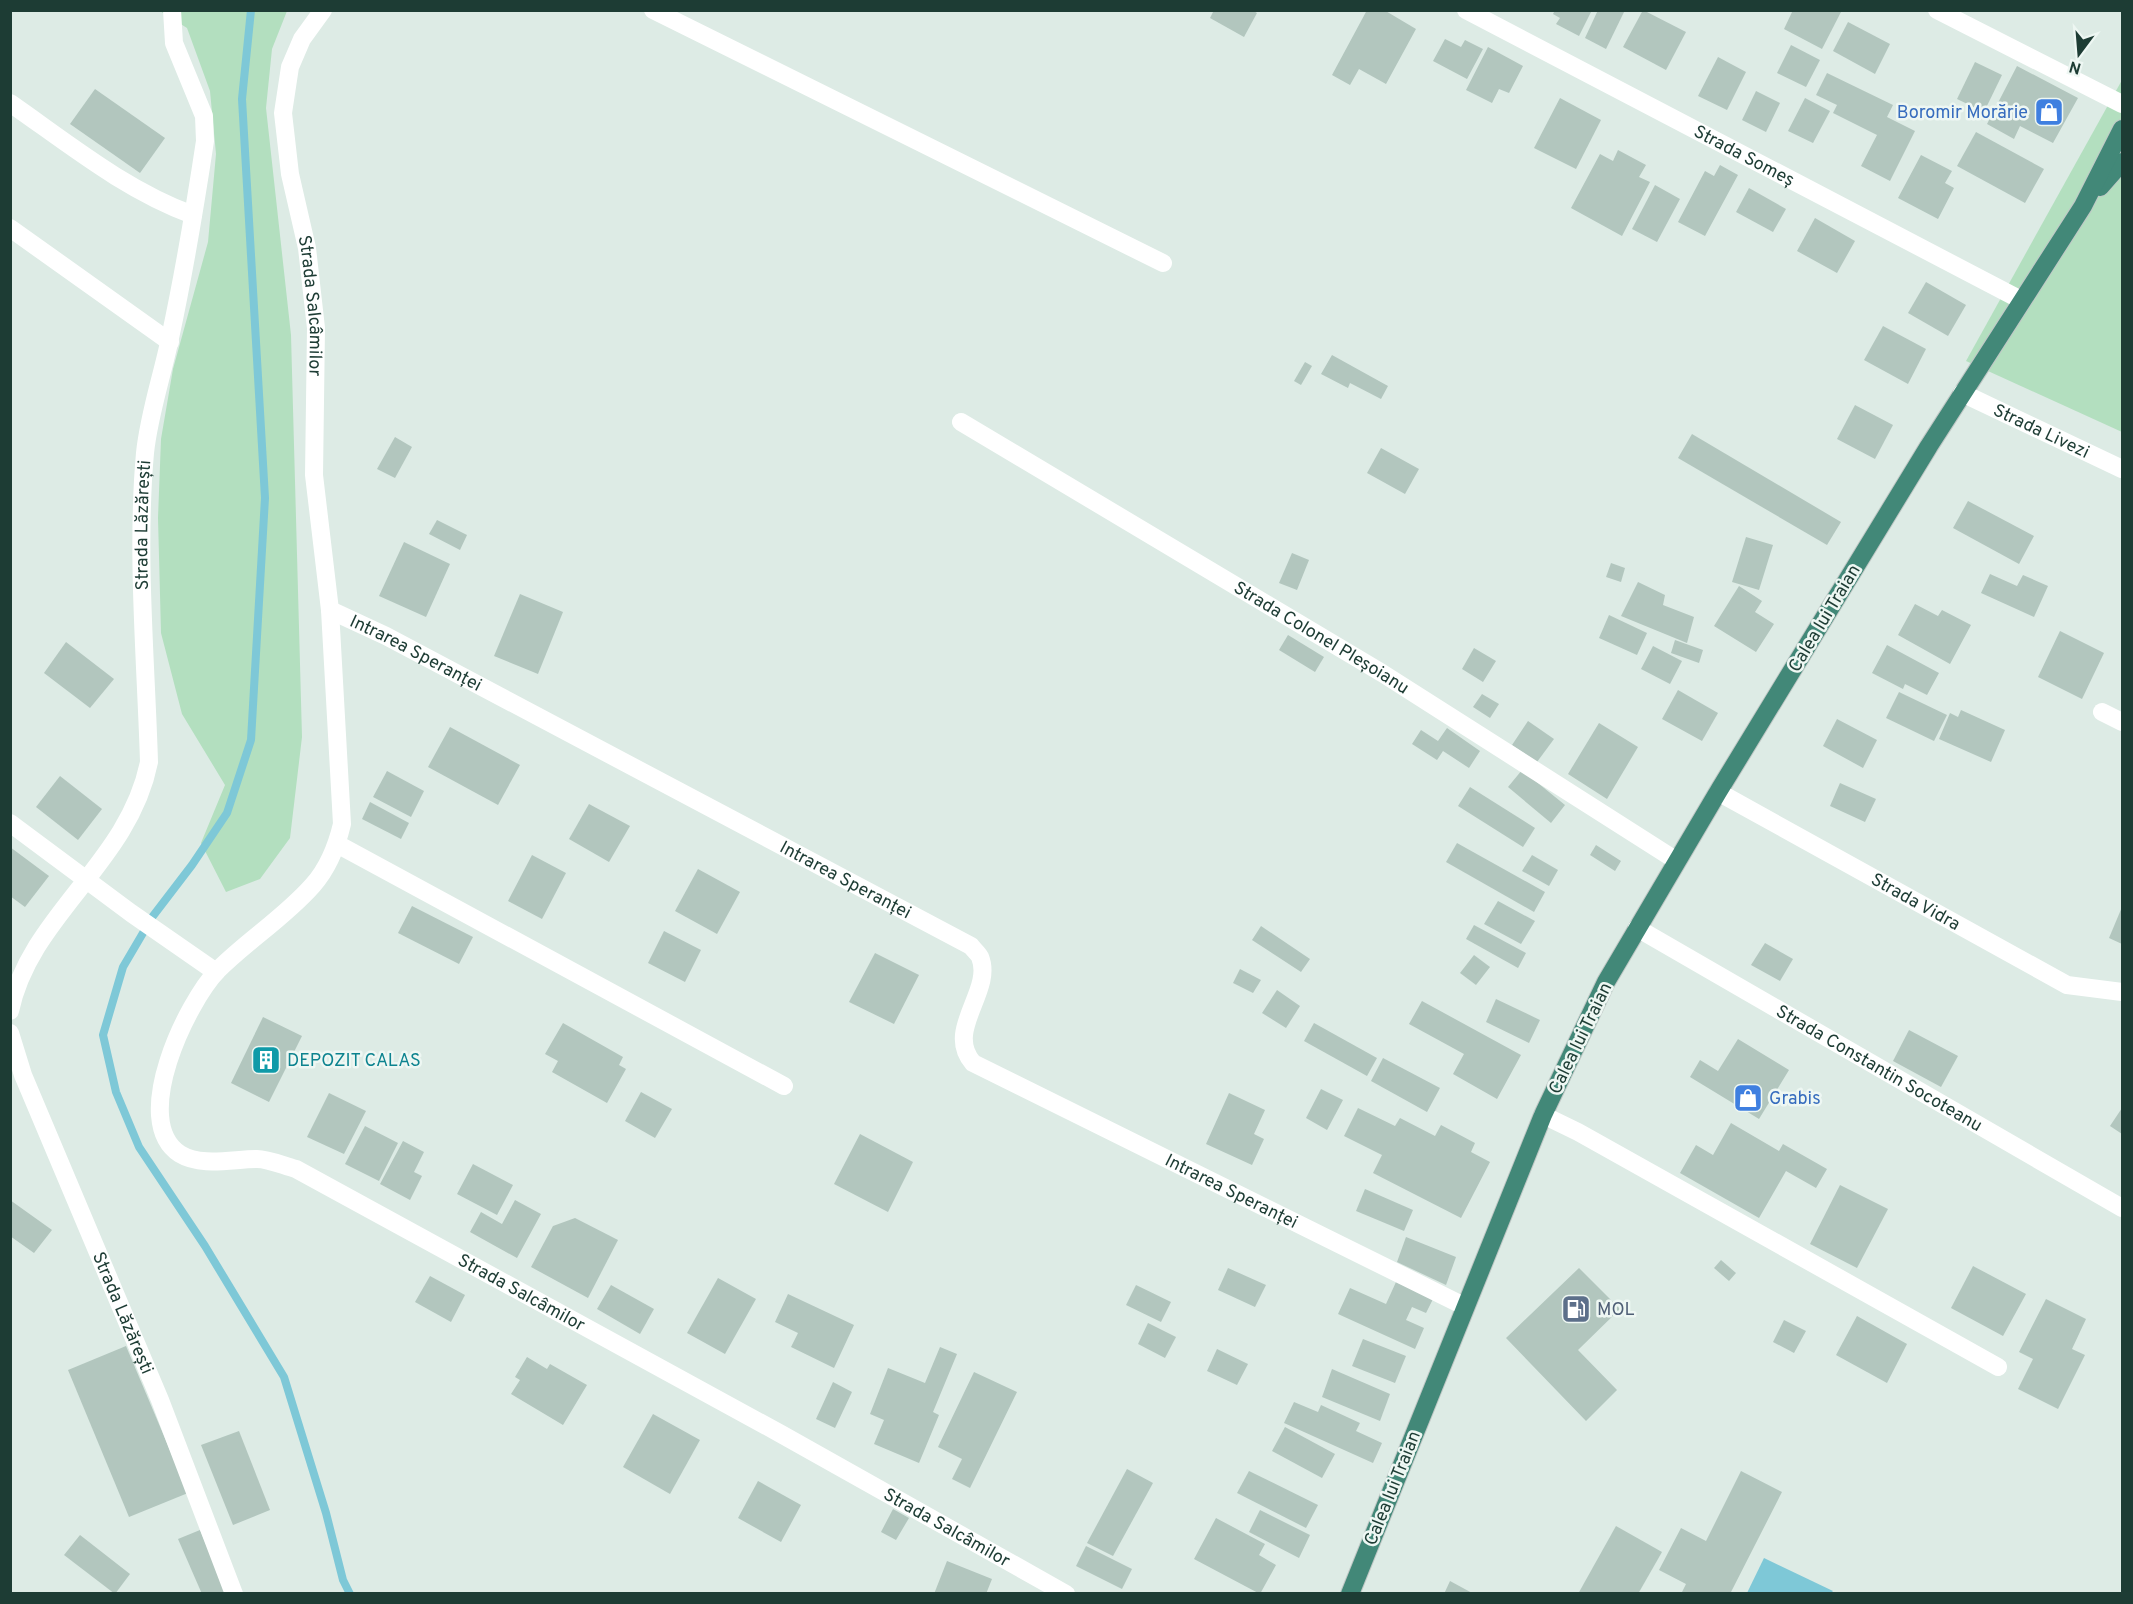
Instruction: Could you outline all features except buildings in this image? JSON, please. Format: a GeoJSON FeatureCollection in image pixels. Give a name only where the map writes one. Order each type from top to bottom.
{"type":"FeatureCollection","features":[{"type":"Feature","properties":{"kind":"highway","name":"Calea lui Traian"},"geometry":{"type":"LineString","coordinates":[[1350,1593],[1543,1115],[1592,1011],[1637,928],[1718,792],[1962,393],[2083,206],[2122,129]]}},
{"type":"Feature","properties":{"kind":"highway"},"geometry":{"type":"LineString","coordinates":[[2083,206],[2122,162]]}},
{"type":"Feature","properties":{"kind":"street","name":"Strada Lăzărești"},"geometry":{"type":"LineString","coordinates":[[10,1011],[16,984],[31,953],[88,881],[125,827],[144,791],[149,762],[142,511],[149,420],[170,342],[205,141],[204,116],[174,43],[172,10]]}},
{"type":"Feature","properties":{"kind":"street","name":"Strada Salcâmilor"},"geometry":{"type":"LineString","coordinates":[[323,10],[302,39],[290,67],[283,113],[290,174],[307,248],[316,328],[314,475],[330,610]]}},
{"type":"Feature","properties":{"kind":"street"},"geometry":{"type":"LineString","coordinates":[[653,10],[1163,263]]}},
{"type":"Feature","properties":{"kind":"street","name":"Strada Someș"},"geometry":{"type":"LineString","coordinates":[[1466,10],[2021,300]]}},
{"type":"Feature","properties":{"kind":"street"},"geometry":{"type":"LineString","coordinates":[[1937,10],[2122,104]]}},
{"type":"Feature","properties":{"kind":"street"},"geometry":{"type":"LineString","coordinates":[[10,103],[156,202],[193,215]]}},
{"type":"Feature","properties":{"kind":"street"},"geometry":{"type":"LineString","coordinates":[[10,228],[170,342]]}},
{"type":"Feature","properties":{"kind":"street","name":"Strada Livezi"},"geometry":{"type":"LineString","coordinates":[[1962,393],[2122,469]]}},
{"type":"Feature","properties":{"kind":"street","name":"Strada Colonel Pleșoianu"},"geometry":{"type":"LineString","coordinates":[[961,422],[1382,673],[1677,861]]}},
{"type":"Feature","properties":{"kind":"street","name":"Intrarea Speranței"},"geometry":{"type":"LineString","coordinates":[[216,972],[314,884],[337,844],[342,824],[330,610],[386,636],[971,946],[980,957],[981,974],[962,1040],[964,1054],[972,1063],[1464,1306]]}},
{"type":"Feature","properties":{"kind":"street"},"geometry":{"type":"LineString","coordinates":[[2102,712],[2122,722]]}},
{"type":"Feature","properties":{"kind":"street","name":"Strada Vidra"},"geometry":{"type":"LineString","coordinates":[[1718,792],[2067,985],[2122,992]]}},
{"type":"Feature","properties":{"kind":"street"},"geometry":{"type":"LineString","coordinates":[[10,823],[131,913],[216,972]]}},
{"type":"Feature","properties":{"kind":"street"},"geometry":{"type":"LineString","coordinates":[[337,844],[784,1086]]}},
{"type":"Feature","properties":{"kind":"street","name":"Strada Constantin Socoteanu"},"geometry":{"type":"LineString","coordinates":[[1637,928],[2122,1208]]}},
{"type":"Feature","properties":{"kind":"street","name":"Strada Salcâmilor"},"geometry":{"type":"LineString","coordinates":[[216,972],[170,1054],[160,1091],[159,1113],[165,1138],[181,1154],[210,1161],[259,1159],[296,1169],[1066,1593]]}},
{"type":"Feature","properties":{"kind":"street","name":"Strada Lăzărești"},"geometry":{"type":"LineString","coordinates":[[10,1033],[23,1075],[160,1400],[234,1593]]}},
{"type":"Feature","properties":{"kind":"street","name":"Calea lui Traian"},"geometry":{"type":"LineString","coordinates":[[1543,1115],[1578,1132],[1998,1367]]}},
{"type":"Feature","properties":{"kind":"green space"},"geometry":{"type":"Polygon","coordinates":[[[160,11],[287,11],[272,49],[266,108],[291,335],[302,737],[290,838],[260,879],[226,892],[201,843],[225,785],[182,714],[161,633],[158,518],[161,439],[173,369],[208,242],[216,154],[210,91],[187,28],[160,11]]]}},
{"type":"Feature","properties":{"kind":"green space"},"geometry":{"type":"Polygon","coordinates":[[[2122,80],[2122,432],[1966,361],[2122,80]]]}},
{"type":"Feature","properties":{"kind":"water"},"geometry":{"type":"Polygon","coordinates":[[[1764,1558],[1833,1591],[1831,1593],[1747,1593],[1764,1558]]]}},
{"type":"Feature","properties":{"kind":"waterway"},"geometry":{"type":"LineString","coordinates":[[251,10],[242,99],[265,498],[251,740],[227,813],[192,865],[153,916],[123,967],[103,1035],[116,1092],[139,1147],[205,1246],[284,1377],[326,1513],[343,1580],[350,1594]]}},
{"type":"Feature","properties":{"kind":"place","name":"Boromir Morărie"},"geometry":{"type":"Point","coordinates":[2049,112]}},
{"type":"Feature","properties":{"kind":"place","name":"DEPOZIT CALAS"},"geometry":{"type":"Point","coordinates":[266,1060]}},
{"type":"Feature","properties":{"kind":"place","name":"Grabis"},"geometry":{"type":"Point","coordinates":[1748,1098]}},
{"type":"Feature","properties":{"kind":"place","name":"MOL"},"geometry":{"type":"Point","coordinates":[1576,1309]}}]}
